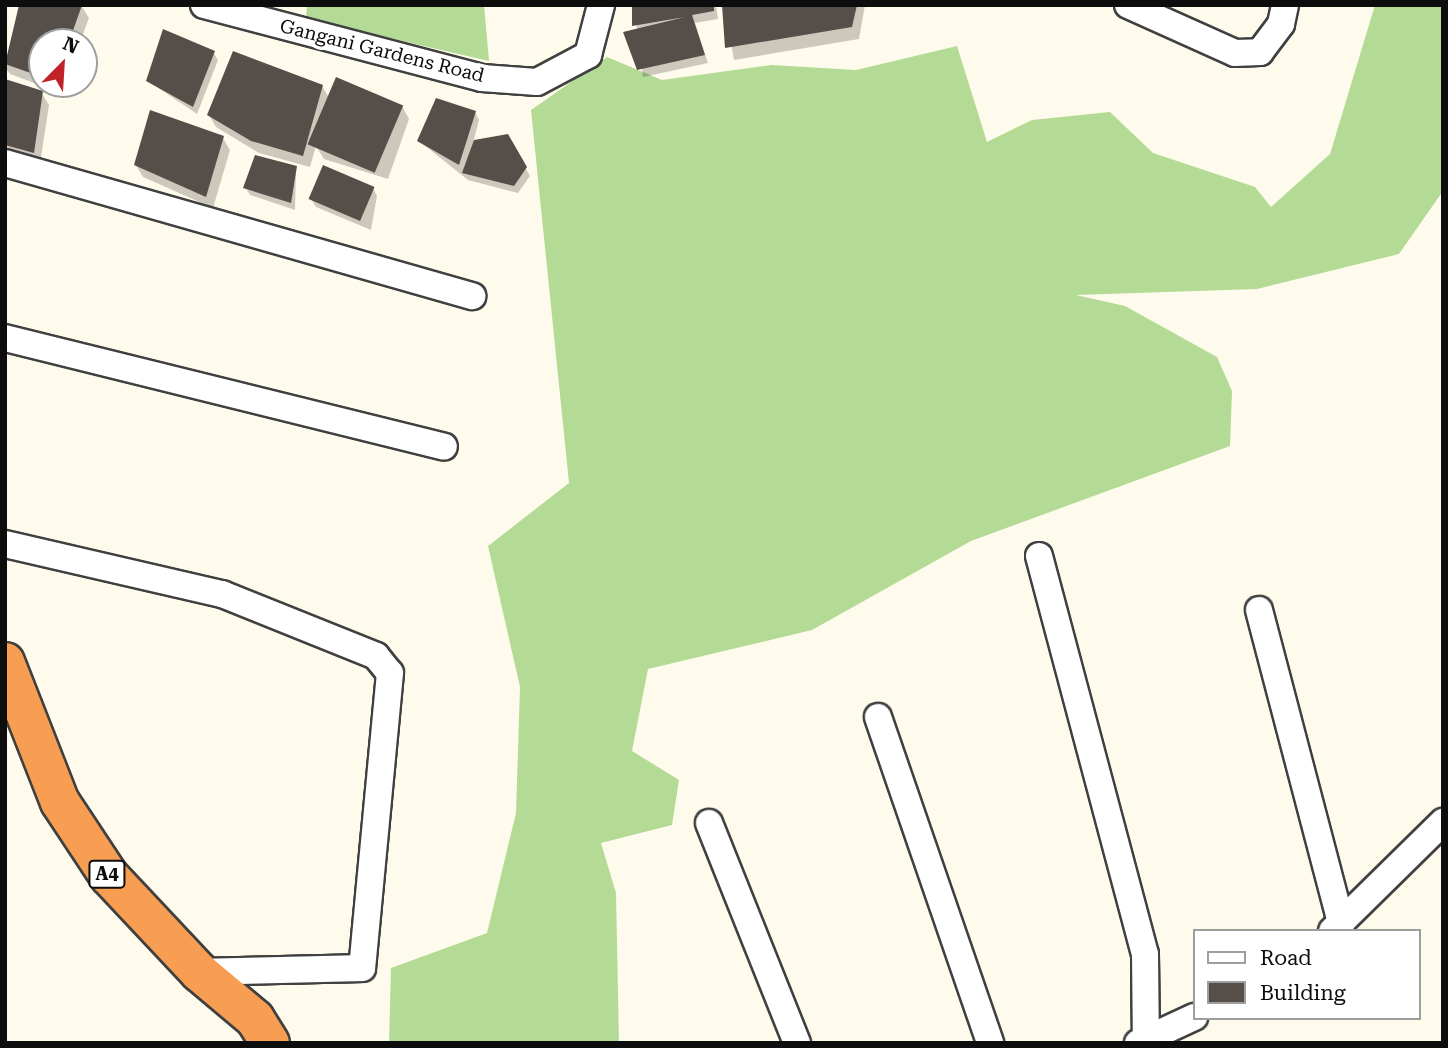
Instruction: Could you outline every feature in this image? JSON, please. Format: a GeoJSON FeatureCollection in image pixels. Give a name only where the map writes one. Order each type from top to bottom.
{"type":"FeatureCollection","features":[{"type":"Feature","properties":{"kind":"highway","name":"A4"},"geometry":{"type":"LineString","coordinates":[[5,662],[60,802],[108,876],[199,972],[255,1019],[270,1043]]}},
{"type":"Feature","properties":{"kind":"street","name":"Gangani Gardens Road"},"geometry":{"type":"LineString","coordinates":[[204,5],[285,16],[482,78],[537,82],[588,55],[601,5]]}},
{"type":"Feature","properties":{"kind":"street"},"geometry":{"type":"LineString","coordinates":[[1128,5],[1236,53],[1260,52],[1281,24],[1285,5]]}},
{"type":"Feature","properties":{"kind":"street"},"geometry":{"type":"LineString","coordinates":[[5,163],[472,296]]}},
{"type":"Feature","properties":{"kind":"street"},"geometry":{"type":"LineString","coordinates":[[5,338],[444,447]]}},
{"type":"Feature","properties":{"kind":"street"},"geometry":{"type":"LineString","coordinates":[[5,544],[222,594],[376,656],[390,673],[362,968],[199,972]]}},
{"type":"Feature","properties":{"kind":"street"},"geometry":{"type":"LineString","coordinates":[[1039,556],[1145,954],[1143,1042],[1192,1018]]}},
{"type":"Feature","properties":{"kind":"street"},"geometry":{"type":"LineString","coordinates":[[1259,610],[1336,927]]}},
{"type":"Feature","properties":{"kind":"street"},"geometry":{"type":"LineString","coordinates":[[878,717],[990,1043]]}},
{"type":"Feature","properties":{"kind":"street"},"geometry":{"type":"LineString","coordinates":[[1336,927],[1443,822]]}},
{"type":"Feature","properties":{"kind":"street"},"geometry":{"type":"LineString","coordinates":[[709,823],[797,1043]]}},
{"type":"Feature","properties":{"kind":"green space"},"geometry":{"type":"Polygon","coordinates":[[[307,5],[484,5],[489,61],[306,19],[307,5]]]}},
{"type":"Feature","properties":{"kind":"green space"},"geometry":{"type":"Polygon","coordinates":[[[1375,5],[1443,5],[1443,191],[1399,254],[1257,289],[1076,295],[1125,306],[1217,357],[1232,391],[1230,446],[971,541],[812,630],[648,669],[632,751],[679,780],[672,825],[601,843],[616,893],[619,1043],[389,1043],[391,968],[487,933],[516,813],[520,687],[488,546],[569,483],[531,110],[607,57],[662,80],[772,65],[856,70],[957,46],[987,142],[1032,120],[1110,112],[1153,153],[1255,187],[1271,207],[1330,154],[1375,5]]]}},
{"type":"Feature","properties":{"kind":"building"},"geometry":{"type":"Polygon","coordinates":[[[19,5],[82,5],[74,28],[28,28],[28,72],[5,64],[19,5]]]}},
{"type":"Feature","properties":{"kind":"building"},"geometry":{"type":"Polygon","coordinates":[[[632,5],[714,5],[714,11],[692,15],[705,55],[637,70],[623,32],[685,17],[632,26],[632,5]]]}},
{"type":"Feature","properties":{"kind":"building"},"geometry":{"type":"Polygon","coordinates":[[[722,5],[857,5],[852,27],[725,48],[722,5]]]}},
{"type":"Feature","properties":{"kind":"building"},"geometry":{"type":"Polygon","coordinates":[[[163,29],[215,51],[193,107],[146,81],[163,29]]]}},
{"type":"Feature","properties":{"kind":"building"},"geometry":{"type":"Polygon","coordinates":[[[233,51],[323,85],[303,156],[251,141],[207,115],[233,51]]]}},
{"type":"Feature","properties":{"kind":"building"},"geometry":{"type":"Polygon","coordinates":[[[336,77],[403,106],[375,173],[307,144],[336,77]]]}},
{"type":"Feature","properties":{"kind":"building"},"geometry":{"type":"Polygon","coordinates":[[[5,79],[28,86],[28,98],[42,98],[34,153],[5,145],[5,79]]]}},
{"type":"Feature","properties":{"kind":"building"},"geometry":{"type":"Polygon","coordinates":[[[436,98],[476,111],[459,165],[417,141],[436,98]]]}},
{"type":"Feature","properties":{"kind":"building"},"geometry":{"type":"Polygon","coordinates":[[[150,110],[224,136],[206,197],[134,165],[150,110]]]}},
{"type":"Feature","properties":{"kind":"building"},"geometry":{"type":"Polygon","coordinates":[[[508,134],[527,167],[514,186],[462,173],[474,140],[508,134]]]}},
{"type":"Feature","properties":{"kind":"building"},"geometry":{"type":"Polygon","coordinates":[[[255,155],[297,166],[291,203],[243,188],[255,155]]]}},
{"type":"Feature","properties":{"kind":"building"},"geometry":{"type":"Polygon","coordinates":[[[323,165],[375,187],[360,221],[309,199],[323,165]]]}}]}
